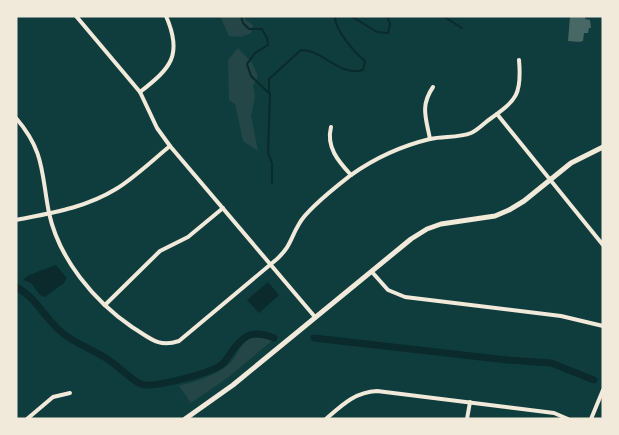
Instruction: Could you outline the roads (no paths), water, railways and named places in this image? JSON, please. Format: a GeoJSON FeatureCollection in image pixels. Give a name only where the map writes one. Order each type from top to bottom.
{"type":"FeatureCollection","features":[{"type":"Feature","properties":{"kind":"street"},"geometry":{"type":"LineString","coordinates":[[76,16],[140,92],[157,128],[170,146],[315,317]]}},
{"type":"Feature","properties":{"kind":"street"},"geometry":{"type":"LineString","coordinates":[[140,92],[162,74],[170,61],[174,46],[173,32],[166,18]]}},
{"type":"Feature","properties":{"kind":"street"},"geometry":{"type":"LineString","coordinates":[[16,118],[29,132],[38,150],[56,237],[66,257],[93,294],[114,314],[159,344],[170,344],[180,341],[285,251],[292,240],[298,224],[306,214],[351,175],[390,152],[430,139],[471,133],[497,114],[513,100],[518,91],[521,81],[519,60]]}},
{"type":"Feature","properties":{"kind":"street"},"geometry":{"type":"LineString","coordinates":[[430,139],[425,111],[426,97],[433,87]]}},
{"type":"Feature","properties":{"kind":"street"},"geometry":{"type":"LineString","coordinates":[[497,114],[603,245]]}},
{"type":"Feature","properties":{"kind":"street"},"geometry":{"type":"LineString","coordinates":[[331,127],[328,137],[332,152],[351,175]]}},
{"type":"Feature","properties":{"kind":"street"},"geometry":{"type":"LineString","coordinates":[[16,220],[77,207],[117,189],[170,146]]}},
{"type":"Feature","properties":{"kind":"street"},"geometry":{"type":"LineString","coordinates":[[185,419],[233,386],[315,317],[427,229],[459,220],[495,216],[509,210],[524,201],[571,163],[603,147]]}},
{"type":"Feature","properties":{"kind":"street"},"geometry":{"type":"LineString","coordinates":[[105,305],[160,251],[188,237],[223,208]]}},
{"type":"Feature","properties":{"kind":"street"},"geometry":{"type":"LineString","coordinates":[[372,272],[388,290],[405,297],[561,316],[603,326]]}},
{"type":"Feature","properties":{"kind":"street"},"geometry":{"type":"LineString","coordinates":[[591,419],[603,390]]}},
{"type":"Feature","properties":{"kind":"street"},"geometry":{"type":"LineString","coordinates":[[326,419],[356,395],[377,391],[554,413],[568,419]]}},
{"type":"Feature","properties":{"kind":"street"},"geometry":{"type":"LineString","coordinates":[[27,419],[53,397],[70,393]]}},
{"type":"Feature","properties":{"kind":"street"},"geometry":{"type":"LineString","coordinates":[[467,419],[470,402]]}},
{"type":"Feature","properties":{"kind":"waterway"},"geometry":{"type":"LineString","coordinates":[[241,16],[243,23],[249,29],[262,29],[267,38],[268,45],[255,53],[247,64],[251,76],[270,94],[268,153],[272,163],[272,183]]}},
{"type":"Feature","properties":{"kind":"waterway"},"geometry":{"type":"LineString","coordinates":[[269,92],[269,79],[301,50],[317,54],[346,70],[363,70],[365,61],[341,34],[335,16]]}},
{"type":"Feature","properties":{"kind":"waterway"},"geometry":{"type":"LineString","coordinates":[[351,16],[377,32],[388,33],[390,24],[387,16]]}},
{"type":"Feature","properties":{"kind":"waterway"},"geometry":{"type":"LineString","coordinates":[[443,16],[462,28]]}},
{"type":"Feature","properties":{"kind":"waterway"},"geometry":{"type":"LineString","coordinates":[[16,287],[28,296],[64,334],[109,360],[141,384],[168,382],[194,376],[215,368],[224,363],[239,342],[254,334],[274,338]]}},
{"type":"Feature","properties":{"kind":"waterway"},"geometry":{"type":"LineString","coordinates":[[314,338],[507,360],[551,363],[594,380]]}}]}
